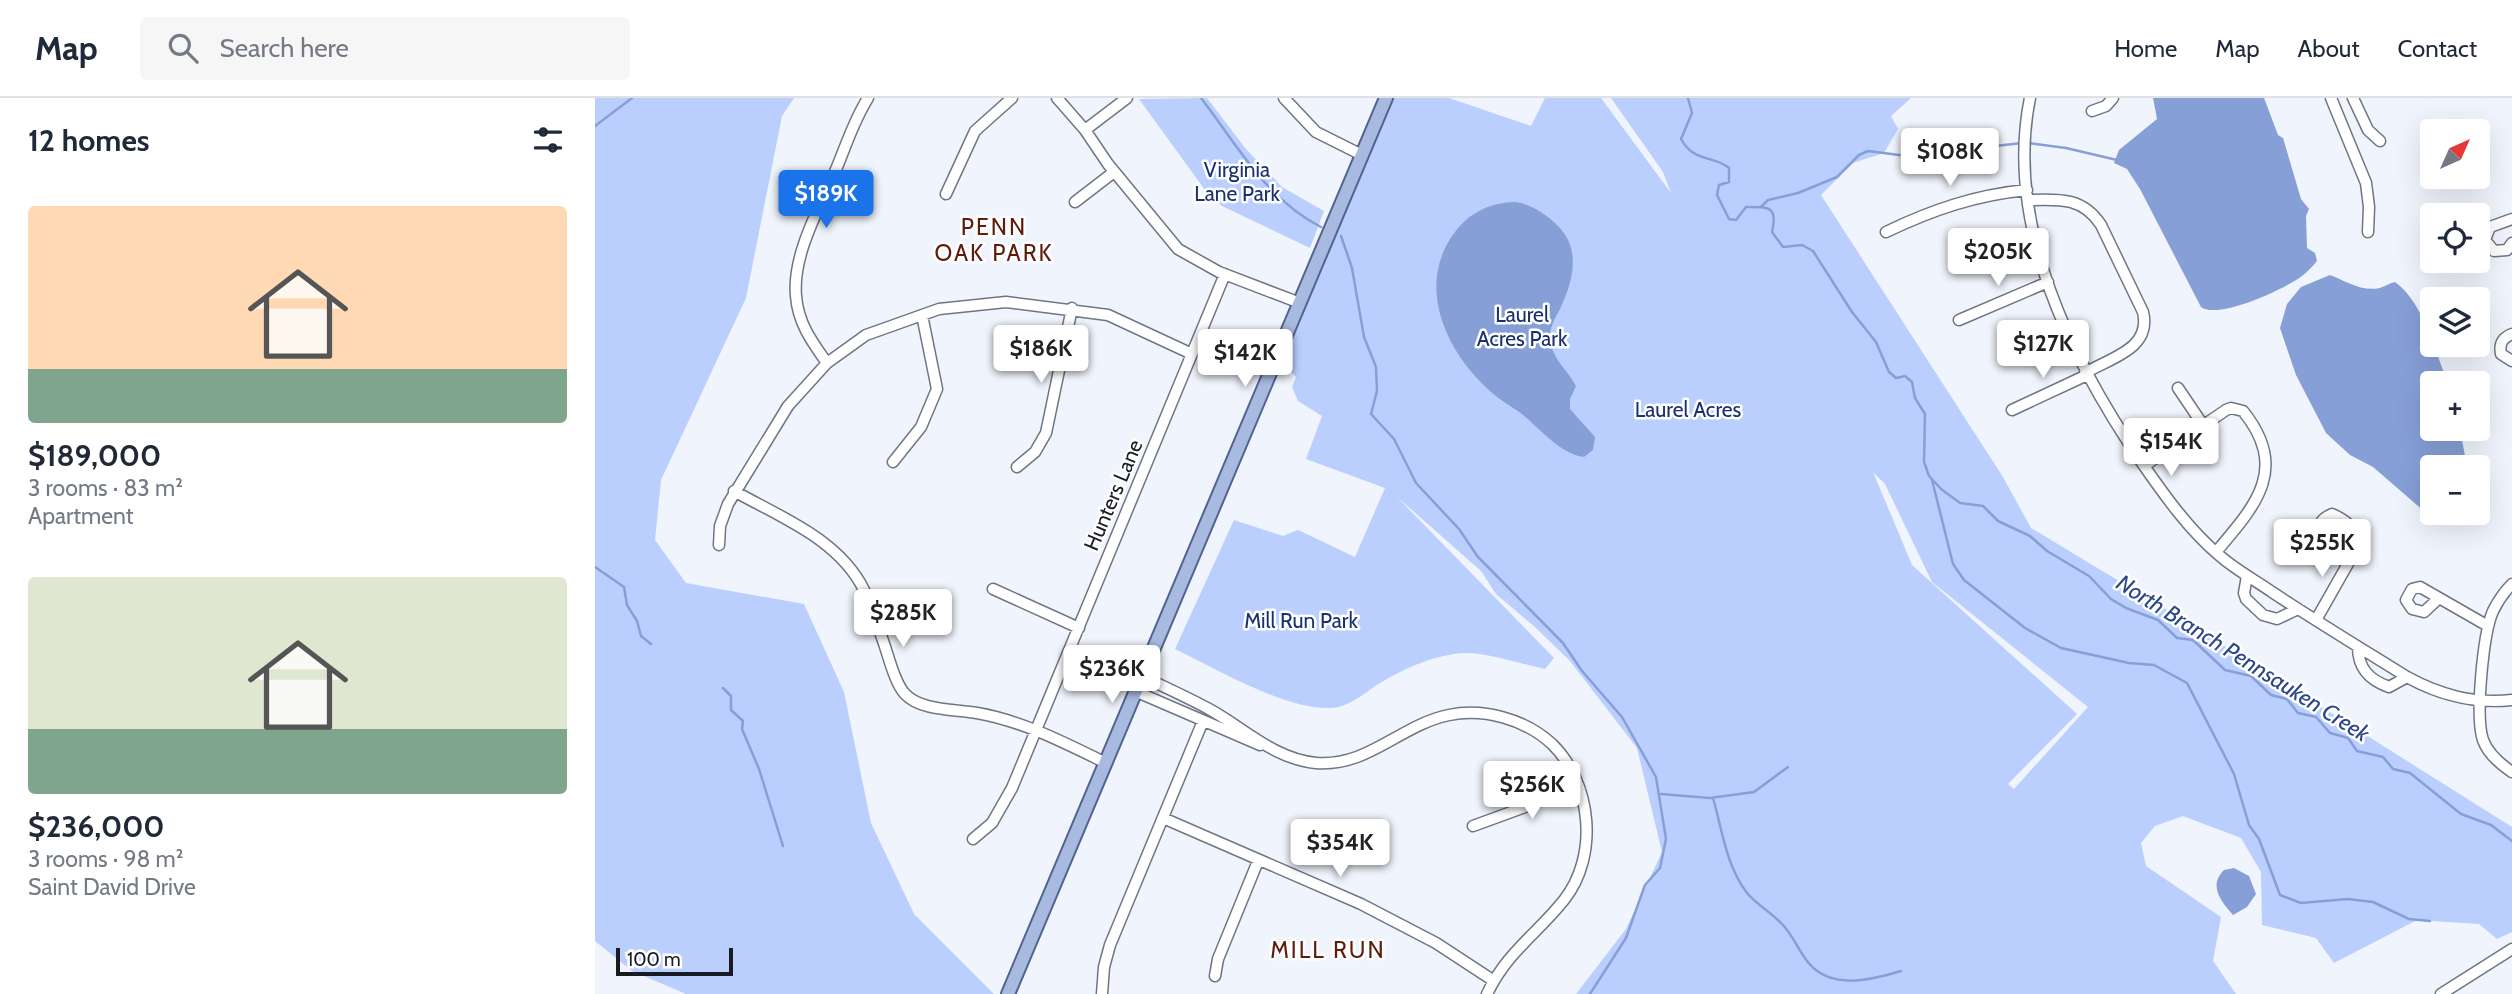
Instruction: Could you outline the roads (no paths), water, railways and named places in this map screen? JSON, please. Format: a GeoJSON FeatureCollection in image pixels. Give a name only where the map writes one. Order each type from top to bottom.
{"type":"FeatureCollection","features":[{"type":"Feature","properties":{"kind":"main road"},"geometry":{"type":"LineString","coordinates":[[1007,994],[1386,98]]}},
{"type":"Feature","properties":{"kind":"street"},"geometry":{"type":"LineString","coordinates":[[827,363],[799,316],[797,272],[821,201],[854,124],[869,98]]}},
{"type":"Feature","properties":{"kind":"street"},"geometry":{"type":"LineString","coordinates":[[946,194],[975,131],[1012,98]]}},
{"type":"Feature","properties":{"kind":"street"},"geometry":{"type":"LineString","coordinates":[[1057,98],[1178,249],[1225,274],[1300,303]]}},
{"type":"Feature","properties":{"kind":"street"},"geometry":{"type":"LineString","coordinates":[[1085,130],[1127,98]]}},
{"type":"Feature","properties":{"kind":"street"},"geometry":{"type":"LineString","coordinates":[[1285,98],[1316,132],[1362,155]]}},
{"type":"Feature","properties":{"kind":"street"},"geometry":{"type":"LineString","coordinates":[[2030,98],[2023,158],[2028,195],[2049,282],[2086,374],[2144,466],[2183,518],[2215,552],[2246,576],[2407,677],[2442,694],[2481,700],[2512,700]]}},
{"type":"Feature","properties":{"kind":"street"},"geometry":{"type":"LineString","coordinates":[[2092,111],[2106,106],[2113,98]]}},
{"type":"Feature","properties":{"kind":"street"},"geometry":{"type":"LineString","coordinates":[[2331,98],[2367,183],[2368,232]]}},
{"type":"Feature","properties":{"kind":"street"},"geometry":{"type":"LineString","coordinates":[[2353,98],[2368,130],[2380,141]]}},
{"type":"Feature","properties":{"kind":"street"},"geometry":{"type":"LineString","coordinates":[[1075,202],[1114,172]]}},
{"type":"Feature","properties":{"kind":"street"},"geometry":{"type":"LineString","coordinates":[[1886,232],[1969,198],[2028,195],[2066,199],[2091,212],[2101,225],[2143,312],[2145,327],[2136,344],[2086,374],[2012,410]]}},
{"type":"Feature","properties":{"kind":"street"},"geometry":{"type":"LineString","coordinates":[[2512,219],[2490,227],[2485,240],[2494,251],[2507,250],[2512,243]]}},
{"type":"Feature","properties":{"kind":"street","name":"Hunters Lane"},"geometry":{"type":"LineString","coordinates":[[973,839],[992,823],[1003,807],[1225,274]]}},
{"type":"Feature","properties":{"kind":"street"},"geometry":{"type":"LineString","coordinates":[[1959,320],[2049,282]]}},
{"type":"Feature","properties":{"kind":"street"},"geometry":{"type":"LineString","coordinates":[[719,545],[722,519],[734,491],[788,406],[827,363],[866,335],[939,309],[1006,302],[1108,315],[1192,354]]}},
{"type":"Feature","properties":{"kind":"street"},"geometry":{"type":"LineString","coordinates":[[1017,467],[1035,452],[1046,433],[1072,309]]}},
{"type":"Feature","properties":{"kind":"street"},"geometry":{"type":"LineString","coordinates":[[893,462],[921,427],[937,389],[922,315]]}},
{"type":"Feature","properties":{"kind":"street"},"geometry":{"type":"LineString","coordinates":[[2512,334],[2503,339],[2500,346],[2501,354],[2512,361]]}},
{"type":"Feature","properties":{"kind":"street"},"geometry":{"type":"LineString","coordinates":[[2178,388],[2203,425]]}},
{"type":"Feature","properties":{"kind":"street"},"geometry":{"type":"LineString","coordinates":[[2144,466],[2226,410],[2231,408],[2243,411],[2255,430],[2266,461],[2264,486],[2256,502],[2215,552]]}},
{"type":"Feature","properties":{"kind":"street"},"geometry":{"type":"LineString","coordinates":[[734,491],[804,530],[828,546],[848,567],[863,589],[897,680],[906,696],[921,704],[990,715],[1035,730],[1106,762]]}},
{"type":"Feature","properties":{"kind":"street"},"geometry":{"type":"LineString","coordinates":[[2316,620],[2361,541],[2359,534],[2341,517],[2332,514],[2324,517],[2319,526],[2320,537],[2329,544],[2354,553]]}},
{"type":"Feature","properties":{"kind":"street"},"geometry":{"type":"LineString","coordinates":[[2246,576],[2246,599],[2263,615],[2277,619],[2298,609]]}},
{"type":"Feature","properties":{"kind":"street"},"geometry":{"type":"LineString","coordinates":[[2512,584],[2497,603],[2488,626],[2481,700],[2484,743],[2495,759],[2512,772]]}},
{"type":"Feature","properties":{"kind":"street"},"geometry":{"type":"LineString","coordinates":[[993,589],[1079,628]]}},
{"type":"Feature","properties":{"kind":"street"},"geometry":{"type":"LineString","coordinates":[[2439,598],[2488,626]]}},
{"type":"Feature","properties":{"kind":"street"},"geometry":{"type":"LineString","coordinates":[[2358,647],[2361,666],[2376,681],[2389,687],[2407,677]]}},
{"type":"Feature","properties":{"kind":"street"},"geometry":{"type":"LineString","coordinates":[[1142,676],[1209,709],[1264,745],[1292,759],[1338,763],[1370,754],[1434,719],[1459,713],[1511,719],[1534,730],[1554,746],[1577,782],[1584,804],[1586,827],[1582,860],[1575,881],[1563,901],[1517,948],[1487,994]]}},
{"type":"Feature","properties":{"kind":"street"},"geometry":{"type":"LineString","coordinates":[[1137,692],[1255,744],[1264,745]]}},
{"type":"Feature","properties":{"kind":"street"},"geometry":{"type":"LineString","coordinates":[[1102,994],[1104,967],[1110,945],[1203,721]]}},
{"type":"Feature","properties":{"kind":"street"},"geometry":{"type":"LineString","coordinates":[[1473,825],[1533,804],[1577,782]]}},
{"type":"Feature","properties":{"kind":"street"},"geometry":{"type":"LineString","coordinates":[[1163,818],[1400,923],[1494,981]]}},
{"type":"Feature","properties":{"kind":"street"},"geometry":{"type":"LineString","coordinates":[[1215,976],[1218,959],[1258,861]]}},
{"type":"Feature","properties":{"kind":"street"},"geometry":{"type":"LineString","coordinates":[[2441,994],[2512,949]]}},
{"type":"Feature","properties":{"kind":"waterway"},"geometry":{"type":"LineString","coordinates":[[595,126],[632,98]]}},
{"type":"Feature","properties":{"kind":"waterway"},"geometry":{"type":"LineString","coordinates":[[1201,98],[1269,187],[1284,202],[1321,227]]}},
{"type":"Feature","properties":{"kind":"waterway","name":"North Branch Pennsauken Creek"},"geometry":{"type":"LineString","coordinates":[[1688,98],[1692,113],[1681,139],[1692,152],[1729,168],[1729,182],[1719,185],[1717,195],[1729,219],[1736,220],[1746,207],[1770,210],[1774,217],[1772,232],[1783,247],[1802,245],[1813,251],[1852,312],[1876,342],[1889,372],[1896,378],[1905,376],[1912,382],[1915,398],[1925,414],[1924,462],[1929,476],[1941,489],[1960,503],[1983,506],[1998,521],[2030,536],[2047,551],[2089,576],[2111,599],[2158,620],[2177,638],[2193,640],[2225,670],[2251,676],[2271,695],[2287,699],[2298,713],[2316,717],[2330,733],[2348,738],[2357,751],[2383,757],[2393,769],[2410,773],[2461,814],[2491,825],[2512,841]]}},
{"type":"Feature","properties":{"kind":"waterway"},"geometry":{"type":"LineString","coordinates":[[1761,207],[1768,200],[1798,193],[1837,177],[1859,155],[1868,151],[1907,156],[2022,143]]}},
{"type":"Feature","properties":{"kind":"waterway"},"geometry":{"type":"LineString","coordinates":[[2028,143],[2066,148],[2117,160]]}},
{"type":"Feature","properties":{"kind":"waterway"},"geometry":{"type":"LineString","coordinates":[[1341,236],[1352,268],[1364,337],[1376,367],[1377,391],[1371,414],[1394,439],[1416,483],[1459,529],[1478,557],[1563,643],[1582,671],[1622,717],[1656,777],[1666,839],[1660,868],[1645,885],[1626,938],[1590,994]]}},
{"type":"Feature","properties":{"kind":"waterway"},"geometry":{"type":"LineString","coordinates":[[1932,480],[1953,564],[1964,580],[2025,628],[2061,648],[2129,663],[2154,665],[2187,683],[2234,774],[2249,825],[2259,839],[2280,895],[2301,903],[2348,899],[2373,902],[2409,919],[2430,921]]}},
{"type":"Feature","properties":{"kind":"waterway"},"geometry":{"type":"LineString","coordinates":[[595,567],[624,587],[627,605],[637,621],[641,636],[651,644]]}},
{"type":"Feature","properties":{"kind":"waterway"},"geometry":{"type":"LineString","coordinates":[[723,688],[731,696],[731,710],[743,721],[742,729],[759,769],[783,846]]}},
{"type":"Feature","properties":{"kind":"waterway"},"geometry":{"type":"LineString","coordinates":[[1661,794],[1710,798],[1754,792],[1788,767]]}},
{"type":"Feature","properties":{"kind":"waterway"},"geometry":{"type":"LineString","coordinates":[[1713,798],[1729,859],[1740,882],[1747,893],[1783,925],[1816,970],[1839,980],[1851,981],[1901,971]]}},
{"type":"Feature","properties":{"kind":"district","name":"PENN OAK PARK"},"geometry":{"type":"Point","coordinates":[994,240]}},
{"type":"Feature","properties":{"kind":"district","name":"MILL RUN"},"geometry":{"type":"Point","coordinates":[1328,950]}},
{"type":"Feature","properties":{"kind":"park label","name":"Virginia Lane Park"},"geometry":{"type":"Point","coordinates":[1237,181]}},
{"type":"Feature","properties":{"kind":"park label","name":"Laurel Acres Park"},"geometry":{"type":"Point","coordinates":[1522,326]}},
{"type":"Feature","properties":{"kind":"park label","name":"Laurel Acres"},"geometry":{"type":"Point","coordinates":[1688,409]}},
{"type":"Feature","properties":{"kind":"park label","name":"Mill Run Park"},"geometry":{"type":"Point","coordinates":[1301,620]}}]}
